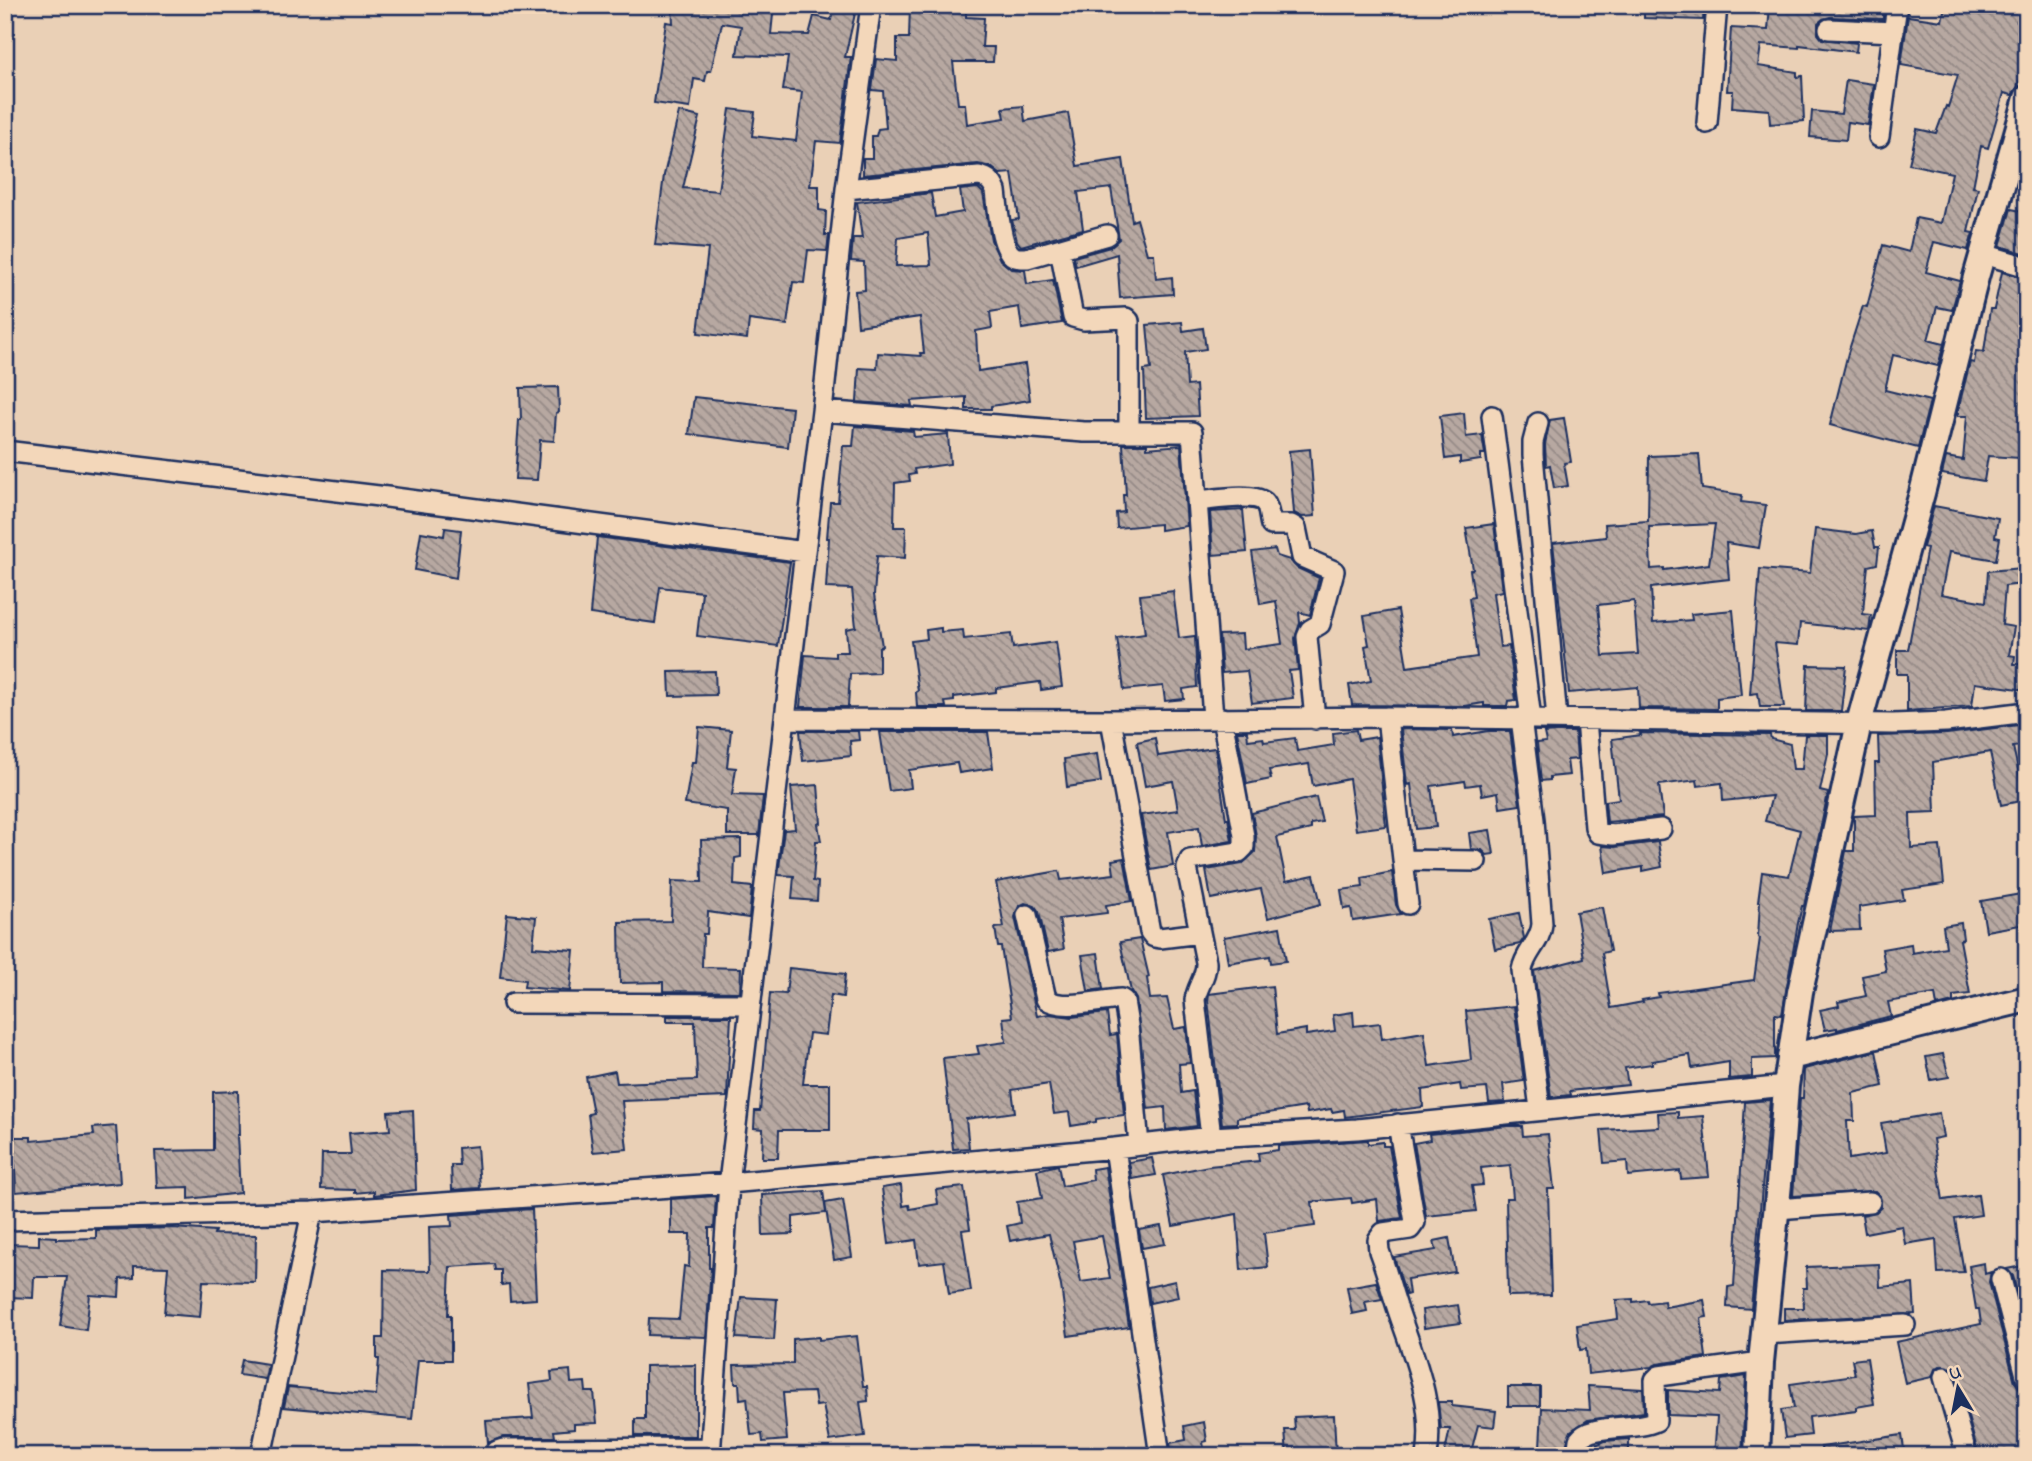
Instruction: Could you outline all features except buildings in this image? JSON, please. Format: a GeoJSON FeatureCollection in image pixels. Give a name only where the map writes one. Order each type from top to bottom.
{"type":"FeatureCollection","features":[{"type":"Feature","properties":{"kind":"street"},"geometry":{"type":"LineString","coordinates":[[494,1456],[497,1451],[503,1449],[710,1452],[729,1183],[822,411],[846,189],[872,5]]}},
{"type":"Feature","properties":{"kind":"street"},"geometry":{"type":"LineString","coordinates":[[1707,123],[1717,5]]}},
{"type":"Feature","properties":{"kind":"street"},"geometry":{"type":"LineString","coordinates":[[1879,138],[1897,5]]}},
{"type":"Feature","properties":{"kind":"street"},"geometry":{"type":"LineString","coordinates":[[1829,29],[1894,32]]}},
{"type":"Feature","properties":{"kind":"street"},"geometry":{"type":"LineString","coordinates":[[1757,1456],[1761,1362],[1777,1209],[1786,1086],[1800,992],[1859,723],[1923,493],[1976,277],[2027,98]]}},
{"type":"Feature","properties":{"kind":"street"},"geometry":{"type":"LineString","coordinates":[[846,189],[979,176],[985,178],[993,184],[996,191],[1004,243],[1016,257],[1027,258],[1107,235]]}},
{"type":"Feature","properties":{"kind":"street"},"geometry":{"type":"LineString","coordinates":[[1060,249],[1073,317],[1084,320],[1126,318],[1129,321],[1129,432]]}},
{"type":"Feature","properties":{"kind":"street"},"geometry":{"type":"LineString","coordinates":[[1984,254],[2027,267]]}},
{"type":"Feature","properties":{"kind":"street"},"geometry":{"type":"LineString","coordinates":[[822,411],[1084,432],[1192,432],[1217,719],[1244,836],[1244,847],[1239,852],[1190,860],[1188,876],[1207,972],[1197,988],[1195,1000],[1211,1137]]}},
{"type":"Feature","properties":{"kind":"street"},"geometry":{"type":"LineString","coordinates":[[1492,416],[1526,719],[1542,924],[1539,938],[1524,959],[1522,970],[1539,1109]]}},
{"type":"Feature","properties":{"kind":"street"},"geometry":{"type":"LineString","coordinates":[[1538,423],[1533,455],[1557,719]]}},
{"type":"Feature","properties":{"kind":"street"},"geometry":{"type":"LineString","coordinates":[[5,452],[387,497],[805,552]]}},
{"type":"Feature","properties":{"kind":"street"},"geometry":{"type":"LineString","coordinates":[[1197,501],[1246,497],[1260,499],[1266,505],[1271,525],[1291,525],[1296,528],[1302,557],[1335,570],[1320,624],[1310,630],[1307,637],[1315,719]]}},
{"type":"Feature","properties":{"kind":"street"},"geometry":{"type":"LineString","coordinates":[[785,719],[1387,717],[1859,723],[1946,722],[2027,712]]}},
{"type":"Feature","properties":{"kind":"street"},"geometry":{"type":"LineString","coordinates":[[1387,717],[1408,904]]}},
{"type":"Feature","properties":{"kind":"street"},"geometry":{"type":"LineString","coordinates":[[1111,720],[1150,932],[1154,937],[1160,938],[1200,933]]}},
{"type":"Feature","properties":{"kind":"street"},"geometry":{"type":"LineString","coordinates":[[1586,720],[1595,827],[1598,833],[1613,835],[1661,829]]}},
{"type":"Feature","properties":{"kind":"street"},"geometry":{"type":"LineString","coordinates":[[1403,860],[1476,861]]}},
{"type":"Feature","properties":{"kind":"street"},"geometry":{"type":"LineString","coordinates":[[1027,915],[1046,999],[1053,1004],[1064,1005],[1109,999],[1121,999],[1124,1002],[1129,1025],[1139,1145]]}},
{"type":"Feature","properties":{"kind":"street"},"geometry":{"type":"LineString","coordinates":[[1790,1057],[2027,999]]}},
{"type":"Feature","properties":{"kind":"street"},"geometry":{"type":"LineString","coordinates":[[513,1003],[750,1004]]}},
{"type":"Feature","properties":{"kind":"street"},"geometry":{"type":"LineString","coordinates":[[5,1220],[312,1212],[729,1183],[1211,1137],[1398,1124],[1786,1086]]}},
{"type":"Feature","properties":{"kind":"street"},"geometry":{"type":"LineString","coordinates":[[1398,1124],[1415,1222],[1410,1229],[1383,1233],[1378,1240],[1379,1251],[1424,1385],[1430,1433],[1427,1456]]}},
{"type":"Feature","properties":{"kind":"street"},"geometry":{"type":"LineString","coordinates":[[1115,1148],[1160,1456]]}},
{"type":"Feature","properties":{"kind":"street"},"geometry":{"type":"LineString","coordinates":[[1777,1209],[1870,1202]]}},
{"type":"Feature","properties":{"kind":"street"},"geometry":{"type":"LineString","coordinates":[[261,1456],[312,1212]]}},
{"type":"Feature","properties":{"kind":"street"},"geometry":{"type":"LineString","coordinates":[[2001,1279],[2027,1379]]}},
{"type":"Feature","properties":{"kind":"street"},"geometry":{"type":"LineString","coordinates":[[1765,1334],[1905,1325]]}},
{"type":"Feature","properties":{"kind":"street"},"geometry":{"type":"LineString","coordinates":[[1577,1456],[1579,1440],[1588,1432],[1656,1422],[1655,1380],[1659,1376],[1761,1362]]}},
{"type":"Feature","properties":{"kind":"street"},"geometry":{"type":"LineString","coordinates":[[1944,1377],[1967,1456]]}}]}
